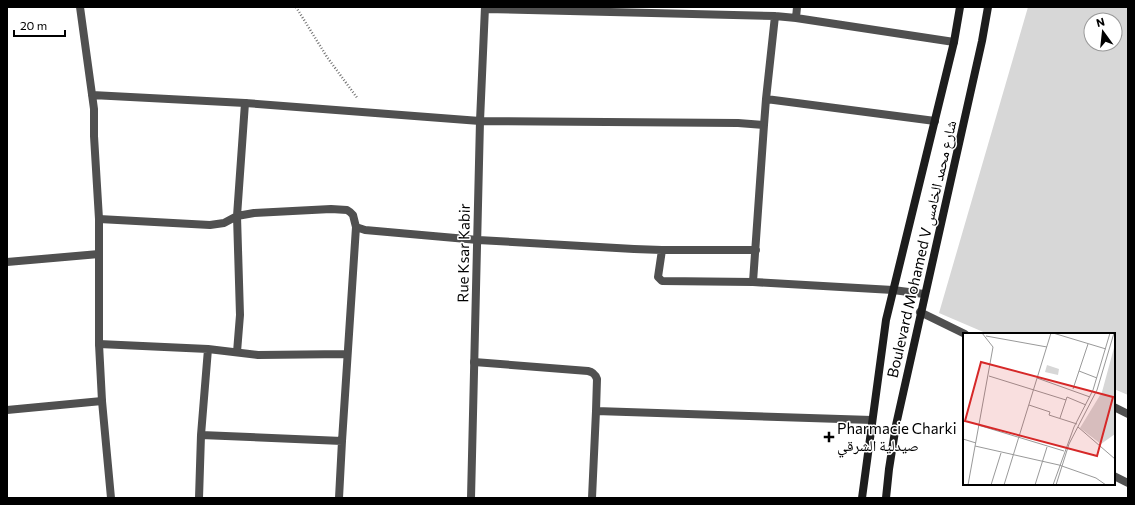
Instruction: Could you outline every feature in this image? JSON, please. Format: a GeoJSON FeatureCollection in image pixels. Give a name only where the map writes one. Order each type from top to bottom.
{"type":"FeatureCollection","features":[{"type":"Feature","properties":{"kind":"street"},"geometry":{"type":"LineString","coordinates":[[80,7],[92,95],[99,254],[99,344],[102,400],[111,498]]}},
{"type":"Feature","properties":{"kind":"street"},"geometry":{"type":"LineString","coordinates":[[796,18],[797,7]]}},
{"type":"Feature","properties":{"kind":"street","name":"Boulevard Mohamed V شارع محمد الخامس"},"geometry":{"type":"LineString","coordinates":[[862,498],[886,320],[954,42],[960,7]]}},
{"type":"Feature","properties":{"kind":"street","name":"Boulevard Mohamed V شارع محمد الخامس"},"geometry":{"type":"LineString","coordinates":[[886,498],[896,425],[924,294],[982,41],[988,7]]}},
{"type":"Feature","properties":{"kind":"street"},"geometry":{"type":"LineString","coordinates":[[485,8],[775,16],[954,42]]}},
{"type":"Feature","properties":{"kind":"street","name":"Rue Ksar Kabir"},"geometry":{"type":"LineString","coordinates":[[470,498],[480,121],[485,8]]}},
{"type":"Feature","properties":{"kind":"street"},"geometry":{"type":"LineString","coordinates":[[753,282],[763,133],[775,16]]}},
{"type":"Feature","properties":{"kind":"street"},"geometry":{"type":"LineString","coordinates":[[92,95],[245,103],[480,121],[738,122],[764,125]]}},
{"type":"Feature","properties":{"kind":"street"},"geometry":{"type":"LineString","coordinates":[[766,99],[935,121]]}},
{"type":"Feature","properties":{"kind":"street"},"geometry":{"type":"LineString","coordinates":[[237,352],[240,315],[237,216],[245,103]]}},
{"type":"Feature","properties":{"kind":"street"},"geometry":{"type":"LineString","coordinates":[[98,219],[210,225],[224,223],[237,216],[254,213],[330,209],[347,210],[353,215],[356,227],[339,498]]}},
{"type":"Feature","properties":{"kind":"street"},"geometry":{"type":"LineString","coordinates":[[356,227],[365,230],[478,240],[634,249],[756,250]]}},
{"type":"Feature","properties":{"kind":"street"},"geometry":{"type":"LineString","coordinates":[[662,250],[658,277],[662,281],[753,282],[893,290],[924,294]]}},
{"type":"Feature","properties":{"kind":"street"},"geometry":{"type":"LineString","coordinates":[[7,262],[99,254]]}},
{"type":"Feature","properties":{"kind":"street"},"geometry":{"type":"LineString","coordinates":[[920,312],[963,333]]}},
{"type":"Feature","properties":{"kind":"street"},"geometry":{"type":"LineString","coordinates":[[99,344],[237,352],[258,355],[347,354]]}},
{"type":"Feature","properties":{"kind":"street"},"geometry":{"type":"LineString","coordinates":[[199,498],[201,435],[208,350]]}},
{"type":"Feature","properties":{"kind":"street"},"geometry":{"type":"LineString","coordinates":[[474,362],[592,372],[595,374],[596,411],[592,498]]}},
{"type":"Feature","properties":{"kind":"street"},"geometry":{"type":"LineString","coordinates":[[7,410],[102,400]]}},
{"type":"Feature","properties":{"kind":"street"},"geometry":{"type":"LineString","coordinates":[[1115,408],[1128,414]]}},
{"type":"Feature","properties":{"kind":"street"},"geometry":{"type":"LineString","coordinates":[[596,411],[872,420]]}},
{"type":"Feature","properties":{"kind":"street"},"geometry":{"type":"LineString","coordinates":[[201,435],[342,441]]}},
{"type":"Feature","properties":{"kind":"street"},"geometry":{"type":"LineString","coordinates":[[1115,476],[1128,483]]}},
{"type":"Feature","properties":{"kind":"path"},"geometry":{"type":"LineString","coordinates":[[296,7],[327,57],[367,112]]}},
{"type":"Feature","properties":{"kind":"shaded area"},"geometry":{"type":"Polygon","coordinates":[[[1028,7],[1128,7],[1128,395],[1115,389],[1115,333],[986,333],[939,313],[1028,7]]]}},
{"type":"Feature","properties":{"kind":"place","name":"Pharmacie Charki صيدلية الشرقي"},"geometry":{"type":"Point","coordinates":[829,437]}}]}
